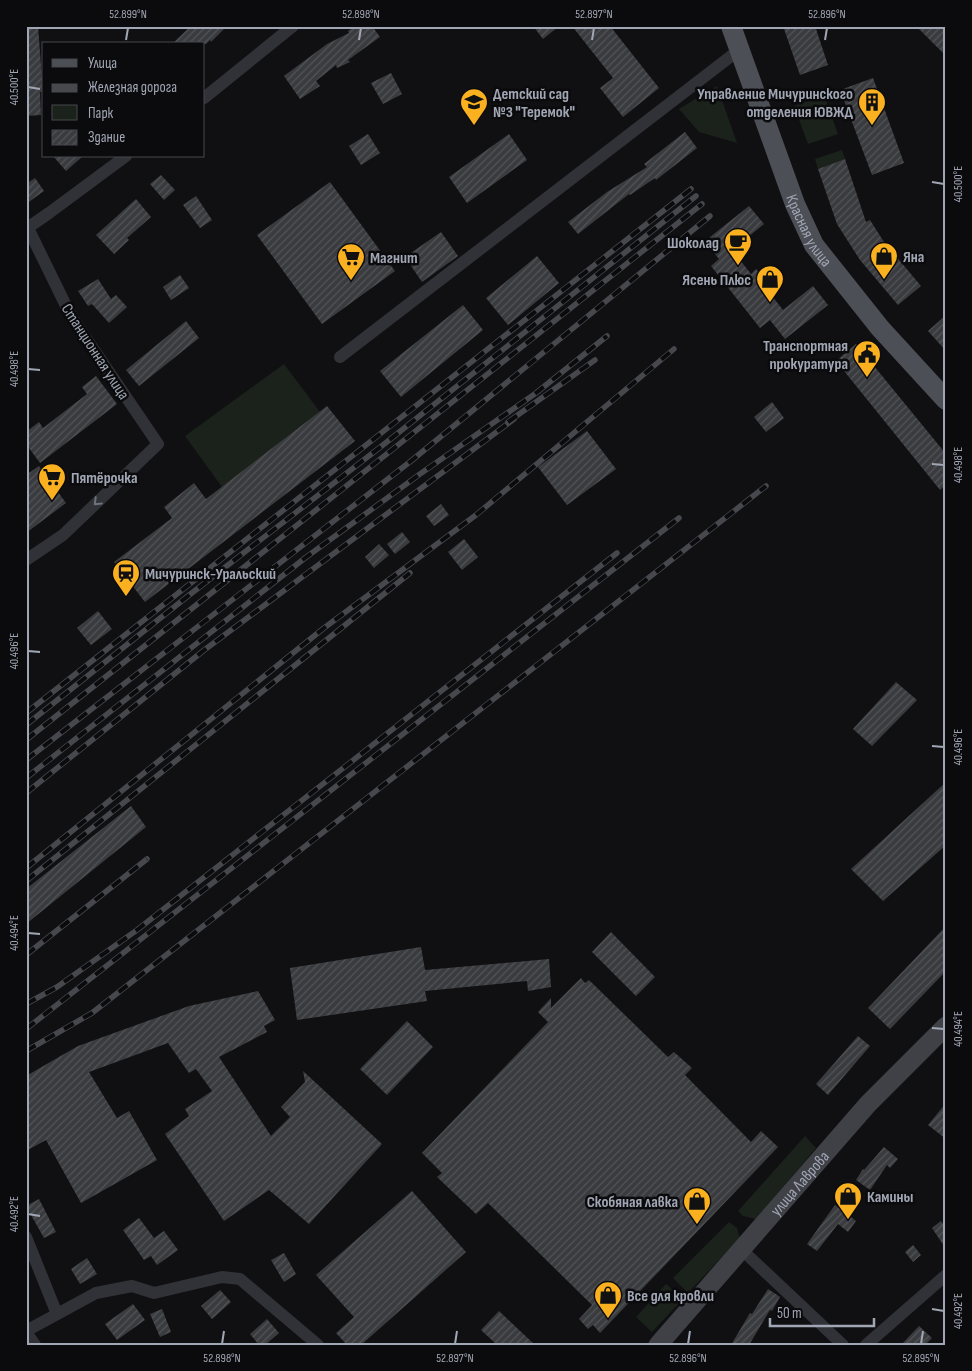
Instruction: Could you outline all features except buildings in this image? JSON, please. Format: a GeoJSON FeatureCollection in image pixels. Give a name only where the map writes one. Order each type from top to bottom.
{"type":"FeatureCollection","features":[{"type":"Feature","properties":{"kind":"main road","name":"Красная улица"},"geometry":{"type":"LineString","coordinates":[[731,26],[795,204],[814,245],[880,328],[946,400]]}},
{"type":"Feature","properties":{"kind":"main road","name":"улица Лаврова"},"geometry":{"type":"LineString","coordinates":[[658,1345],[868,1104],[946,1026]]}},
{"type":"Feature","properties":{"kind":"street"},"geometry":{"type":"LineString","coordinates":[[205,97],[293,26]]}},
{"type":"Feature","properties":{"kind":"street"},"geometry":{"type":"LineString","coordinates":[[340,357],[739,50]]}},
{"type":"Feature","properties":{"kind":"street","name":"Станционная улица"},"geometry":{"type":"LineString","coordinates":[[26,560],[63,535],[158,444],[71,316],[27,227],[123,158]]}},
{"type":"Feature","properties":{"kind":"street"},"geometry":{"type":"LineString","coordinates":[[26,1238],[57,1314]]}},
{"type":"Feature","properties":{"kind":"street"},"geometry":{"type":"LineString","coordinates":[[741,1249],[843,1345]]}},
{"type":"Feature","properties":{"kind":"street"},"geometry":{"type":"LineString","coordinates":[[866,1345],[946,1275]]}},
{"type":"Feature","properties":{"kind":"street"},"geometry":{"type":"LineString","coordinates":[[35,1345],[26,1332],[96,1293],[132,1286],[154,1293],[222,1277],[240,1279],[318,1345]]}},
{"type":"Feature","properties":{"kind":"green space"},"geometry":{"type":"Polygon","coordinates":[[[717,86],[737,143],[699,132],[679,109],[717,86]]]}},
{"type":"Feature","properties":{"kind":"green space"},"geometry":{"type":"Polygon","coordinates":[[[824,95],[838,134],[808,144],[794,106],[824,95]]]}},
{"type":"Feature","properties":{"kind":"green space"},"geometry":{"type":"Polygon","coordinates":[[[842,150],[845,159],[818,169],[815,159],[842,150]]]}},
{"type":"Feature","properties":{"kind":"green space"},"geometry":{"type":"Polygon","coordinates":[[[284,364],[320,412],[222,487],[185,436],[284,364]]]}},
{"type":"Feature","properties":{"kind":"green space"},"geometry":{"type":"Polygon","coordinates":[[[805,1136],[816,1148],[756,1219],[743,1216],[738,1211],[805,1136]]]}},
{"type":"Feature","properties":{"kind":"green space"},"geometry":{"type":"Polygon","coordinates":[[[729,1222],[737,1228],[740,1238],[688,1293],[673,1278],[729,1222]]]}},
{"type":"Feature","properties":{"kind":"green space"},"geometry":{"type":"Polygon","coordinates":[[[666,1284],[683,1299],[652,1332],[636,1317],[666,1284]]]}},
{"type":"Feature","properties":{"kind":"railway"},"geometry":{"type":"LineString","coordinates":[[26,713],[691,189]]}},
{"type":"Feature","properties":{"kind":"railway"},"geometry":{"type":"LineString","coordinates":[[26,725],[696,196]]}},
{"type":"Feature","properties":{"kind":"railway"},"geometry":{"type":"LineString","coordinates":[[26,740],[702,204]]}},
{"type":"Feature","properties":{"kind":"railway"},"geometry":{"type":"LineString","coordinates":[[26,760],[411,461],[710,216]]}},
{"type":"Feature","properties":{"kind":"railway"},"geometry":{"type":"LineString","coordinates":[[26,778],[305,558],[420,474],[536,393],[607,336]]}},
{"type":"Feature","properties":{"kind":"railway"},"geometry":{"type":"LineString","coordinates":[[26,868],[324,628],[476,515],[674,349]]}},
{"type":"Feature","properties":{"kind":"railway"},"geometry":{"type":"LineString","coordinates":[[508,422],[595,360]]}},
{"type":"Feature","properties":{"kind":"railway"},"geometry":{"type":"LineString","coordinates":[[26,793],[203,651],[514,419]]}},
{"type":"Feature","properties":{"kind":"railway"},"geometry":{"type":"LineString","coordinates":[[26,1051],[92,1013],[766,486]]}},
{"type":"Feature","properties":{"kind":"railway"},"geometry":{"type":"LineString","coordinates":[[26,1029],[679,518]]}},
{"type":"Feature","properties":{"kind":"railway"},"geometry":{"type":"LineString","coordinates":[[26,1004],[57,987],[137,930],[617,553]]}},
{"type":"Feature","properties":{"kind":"railway"},"geometry":{"type":"LineString","coordinates":[[26,881],[410,573]]}},
{"type":"Feature","properties":{"kind":"railway"},"geometry":{"type":"LineString","coordinates":[[26,955],[147,859]]}},
{"type":"Feature","properties":{"kind":"place","name":"Детский сад №3 \"Теремок\""},"geometry":{"type":"Point","coordinates":[474,126]}},
{"type":"Feature","properties":{"kind":"place","name":"Управление Мичуринского отделения ЮВЖД"},"geometry":{"type":"Point","coordinates":[872,126]}},
{"type":"Feature","properties":{"kind":"place","name":"Шоколад"},"geometry":{"type":"Point","coordinates":[738,266]}},
{"type":"Feature","properties":{"kind":"place","name":"Яна"},"geometry":{"type":"Point","coordinates":[884,280]}},
{"type":"Feature","properties":{"kind":"place","name":"Магнит"},"geometry":{"type":"Point","coordinates":[351,281]}},
{"type":"Feature","properties":{"kind":"place","name":"Ясень Плюс"},"geometry":{"type":"Point","coordinates":[770,303]}},
{"type":"Feature","properties":{"kind":"place","name":"Транспортная прокуратура"},"geometry":{"type":"Point","coordinates":[867,378]}},
{"type":"Feature","properties":{"kind":"place","name":"Пятёрочка"},"geometry":{"type":"Point","coordinates":[52,501]}},
{"type":"Feature","properties":{"kind":"place","name":"Мичуринск-Уральский"},"geometry":{"type":"Point","coordinates":[126,597]}},
{"type":"Feature","properties":{"kind":"place","name":"Камины"},"geometry":{"type":"Point","coordinates":[848,1220]}},
{"type":"Feature","properties":{"kind":"place","name":"Скобяная лавка"},"geometry":{"type":"Point","coordinates":[697,1225]}},
{"type":"Feature","properties":{"kind":"place","name":"Все для кровли"},"geometry":{"type":"Point","coordinates":[608,1319]}}]}
